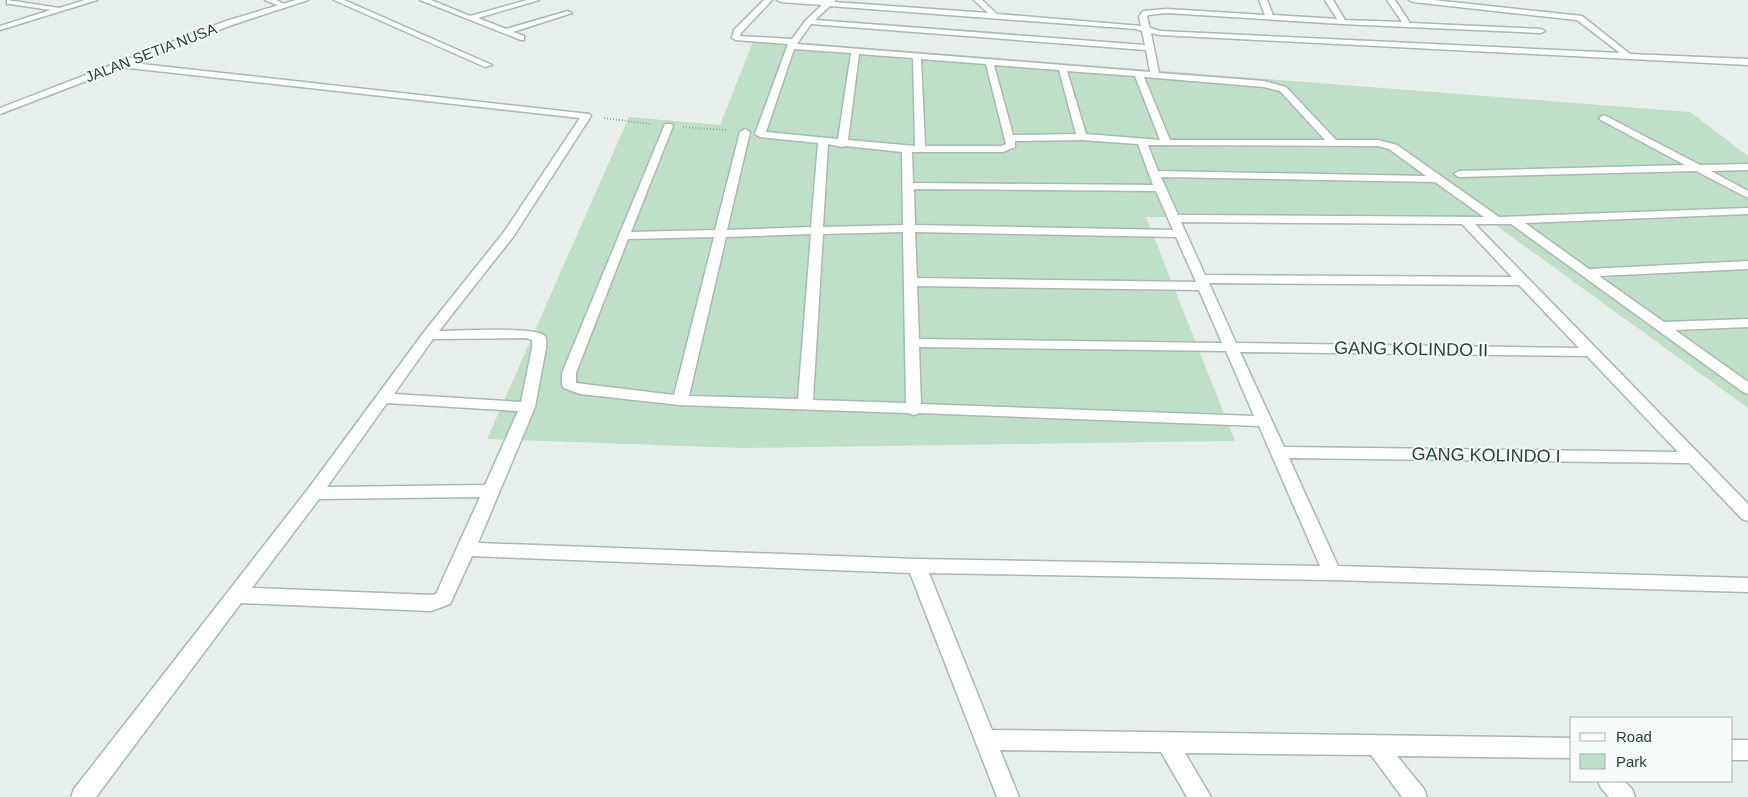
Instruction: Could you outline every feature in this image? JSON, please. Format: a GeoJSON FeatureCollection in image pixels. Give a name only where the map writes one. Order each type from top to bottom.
{"type":"FeatureCollection","features":[{"type":"Feature","properties":{"kind":"street"},"geometry":{"type":"LineString","coordinates":[[0,28],[93,0]]}},
{"type":"Feature","properties":{"kind":"street"},"geometry":{"type":"LineString","coordinates":[[269,0],[282,6]]}},
{"type":"Feature","properties":{"kind":"street","name":"JALAN SETIA NUSA"},"geometry":{"type":"LineString","coordinates":[[0,111],[229,23],[304,0]]}},
{"type":"Feature","properties":{"kind":"street"},"geometry":{"type":"LineString","coordinates":[[338,0],[488,65]]}},
{"type":"Feature","properties":{"kind":"street"},"geometry":{"type":"LineString","coordinates":[[424,0],[521,38]]}},
{"type":"Feature","properties":{"kind":"street"},"geometry":{"type":"LineString","coordinates":[[470,18],[535,0]]}},
{"type":"Feature","properties":{"kind":"street"},"geometry":{"type":"LineString","coordinates":[[768,0],[737,32],[736,38],[855,51],[917,55],[974,37],[995,16]]}},
{"type":"Feature","properties":{"kind":"street"},"geometry":{"type":"LineString","coordinates":[[780,0],[830,2],[883,8],[974,37],[989,61],[1011,145],[1003,149],[906,149],[842,144],[760,134],[792,44],[809,22],[830,2]]}},
{"type":"Feature","properties":{"kind":"street"},"geometry":{"type":"LineString","coordinates":[[883,8],[891,0]]}},
{"type":"Feature","properties":{"kind":"street"},"geometry":{"type":"LineString","coordinates":[[978,0],[995,16],[1137,27],[1160,33],[1208,21],[1270,18],[1471,28],[1547,36]]}},
{"type":"Feature","properties":{"kind":"street"},"geometry":{"type":"LineString","coordinates":[[1263,0],[1270,18]]}},
{"type":"Feature","properties":{"kind":"street"},"geometry":{"type":"LineString","coordinates":[[1329,0],[1342,22]]}},
{"type":"Feature","properties":{"kind":"street"},"geometry":{"type":"LineString","coordinates":[[1391,0],[1408,25]]}},
{"type":"Feature","properties":{"kind":"street"},"geometry":{"type":"LineString","coordinates":[[1413,0],[1579,18],[1627,55]]}},
{"type":"Feature","properties":{"kind":"street"},"geometry":{"type":"LineString","coordinates":[[0,5],[14,1],[60,10]]}},
{"type":"Feature","properties":{"kind":"street"},"geometry":{"type":"LineString","coordinates":[[438,6],[452,2]]}},
{"type":"Feature","properties":{"kind":"street"},"geometry":{"type":"LineString","coordinates":[[1451,4],[1471,28]]}},
{"type":"Feature","properties":{"kind":"street"},"geometry":{"type":"LineString","coordinates":[[1155,75],[1143,17],[1146,13],[1167,12],[1208,21],[1567,52],[1748,62]]}},
{"type":"Feature","properties":{"kind":"street"},"geometry":{"type":"LineString","coordinates":[[1520,12],[1567,52]]}},
{"type":"Feature","properties":{"kind":"street"},"geometry":{"type":"LineString","coordinates":[[505,32],[568,13]]}},
{"type":"Feature","properties":{"kind":"street"},"geometry":{"type":"LineString","coordinates":[[809,22],[974,37],[1150,48]]}},
{"type":"Feature","properties":{"kind":"street"},"geometry":{"type":"LineString","coordinates":[[842,144],[855,51]]}},
{"type":"Feature","properties":{"kind":"street"},"geometry":{"type":"LineString","coordinates":[[917,55],[920,149]]}},
{"type":"Feature","properties":{"kind":"street"},"geometry":{"type":"LineString","coordinates":[[989,61],[1264,84],[1283,88],[1333,143]]}},
{"type":"Feature","properties":{"kind":"street"},"geometry":{"type":"LineString","coordinates":[[82,797],[314,492],[429,335],[509,234],[586,116],[123,65]]}},
{"type":"Feature","properties":{"kind":"street"},"geometry":{"type":"LineString","coordinates":[[1062,67],[1082,137]]}},
{"type":"Feature","properties":{"kind":"street"},"geometry":{"type":"LineString","coordinates":[[1138,74],[1166,143]]}},
{"type":"Feature","properties":{"kind":"street"},"geometry":{"type":"LineString","coordinates":[[1604,118],[1748,195]]}},
{"type":"Feature","properties":{"kind":"street"},"geometry":{"type":"LineString","coordinates":[[668,126],[568,374],[569,385],[580,389],[680,400],[914,410],[1265,421]]}},
{"type":"Feature","properties":{"kind":"street"},"geometry":{"type":"LineString","coordinates":[[680,400],[745,132]]}},
{"type":"Feature","properties":{"kind":"street"},"geometry":{"type":"LineString","coordinates":[[1008,138],[1082,137],[1166,143],[1378,143],[1393,147],[1496,220]]}},
{"type":"Feature","properties":{"kind":"street"},"geometry":{"type":"LineString","coordinates":[[1142,141],[1154,174],[1332,573]]}},
{"type":"Feature","properties":{"kind":"street"},"geometry":{"type":"LineString","coordinates":[[805,405],[823,142]]}},
{"type":"Feature","properties":{"kind":"street"},"geometry":{"type":"LineString","coordinates":[[906,149],[910,228],[914,410]]}},
{"type":"Feature","properties":{"kind":"street"},"geometry":{"type":"LineString","coordinates":[[1459,174],[1748,167]]}},
{"type":"Feature","properties":{"kind":"street"},"geometry":{"type":"LineString","coordinates":[[1154,174],[1437,178]]}},
{"type":"Feature","properties":{"kind":"street"},"geometry":{"type":"LineString","coordinates":[[908,186],[1161,188]]}},
{"type":"Feature","properties":{"kind":"street"},"geometry":{"type":"LineString","coordinates":[[1174,218],[1513,220],[1748,211]]}},
{"type":"Feature","properties":{"kind":"street"},"geometry":{"type":"LineString","coordinates":[[1464,220],[1748,515]]}},
{"type":"Feature","properties":{"kind":"street"},"geometry":{"type":"LineString","coordinates":[[1513,220],[1664,326],[1748,389]]}},
{"type":"Feature","properties":{"kind":"street"},"geometry":{"type":"LineString","coordinates":[[625,236],[910,228],[1181,234]]}},
{"type":"Feature","properties":{"kind":"street"},"geometry":{"type":"LineString","coordinates":[[1587,273],[1748,265]]}},
{"type":"Feature","properties":{"kind":"street"},"geometry":{"type":"LineString","coordinates":[[910,282],[1523,281]]}},
{"type":"Feature","properties":{"kind":"street"},"geometry":{"type":"LineString","coordinates":[[1664,326],[1748,323]]}},
{"type":"Feature","properties":{"kind":"street"},"geometry":{"type":"LineString","coordinates":[[235,595],[431,603],[443,598],[448,591],[528,407],[539,348],[539,338],[527,334],[429,335]]}},
{"type":"Feature","properties":{"kind":"street","name":"GANG KOLINDO II"},"geometry":{"type":"LineString","coordinates":[[912,343],[1590,352]]}},
{"type":"Feature","properties":{"kind":"street"},"geometry":{"type":"LineString","coordinates":[[383,398],[528,407]]}},
{"type":"Feature","properties":{"kind":"street","name":"GANG KOLINDO I"},"geometry":{"type":"LineString","coordinates":[[1279,452],[1693,458]]}},
{"type":"Feature","properties":{"kind":"street"},"geometry":{"type":"LineString","coordinates":[[314,492],[491,491]]}},
{"type":"Feature","properties":{"kind":"street"},"geometry":{"type":"LineString","coordinates":[[466,549],[917,566],[1332,573],[1748,585]]}},
{"type":"Feature","properties":{"kind":"street"},"geometry":{"type":"LineString","coordinates":[[917,566],[1008,797]]}},
{"type":"Feature","properties":{"kind":"street"},"geometry":{"type":"LineString","coordinates":[[986,740],[1570,748]]}},
{"type":"Feature","properties":{"kind":"street"},"geometry":{"type":"LineString","coordinates":[[1167,742],[1200,797]]}},
{"type":"Feature","properties":{"kind":"street"},"geometry":{"type":"LineString","coordinates":[[1376,745],[1416,797]]}},
{"type":"Feature","properties":{"kind":"street"},"geometry":{"type":"LineString","coordinates":[[1733,750],[1748,750]]}},
{"type":"Feature","properties":{"kind":"street"},"geometry":{"type":"LineString","coordinates":[[1610,782],[1624,797]]}},
{"type":"Feature","properties":{"kind":"path"},"geometry":{"type":"LineString","coordinates":[[586,116],[668,126],[745,132]]}},
{"type":"Feature","properties":{"kind":"green space"},"geometry":{"type":"Polygon","coordinates":[[[754,39],[1690,112],[1748,156],[1748,408],[1483,216],[1146,217],[1235,441],[742,448],[487,439],[629,117],[720,125],[754,39]]]}}]}
